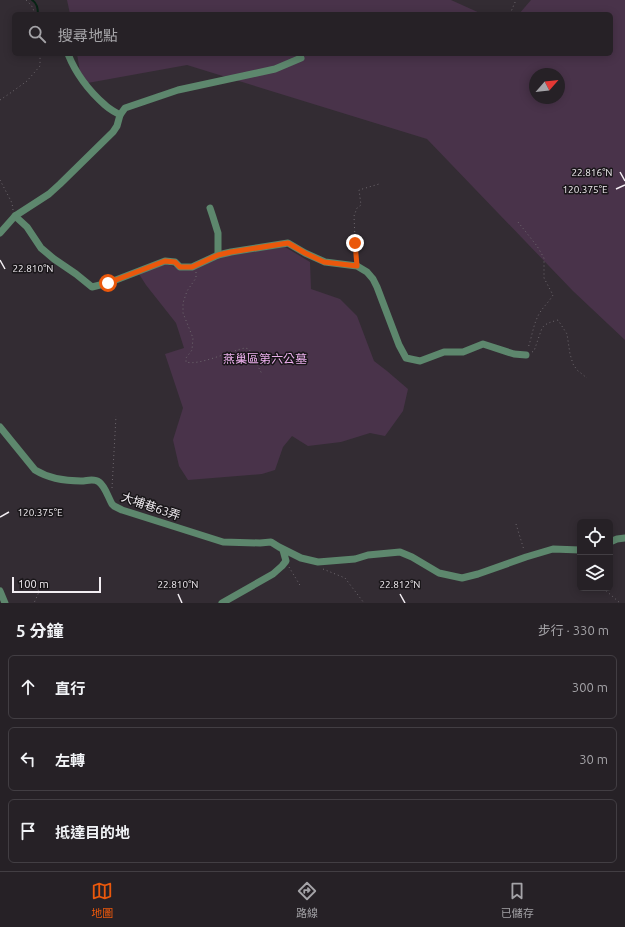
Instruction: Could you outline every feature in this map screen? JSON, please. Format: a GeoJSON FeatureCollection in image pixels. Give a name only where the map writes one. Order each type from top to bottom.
{"type":"FeatureCollection","features":[{"type":"Feature","properties":{"kind":"street"},"geometry":{"type":"LineString","coordinates":[[69,56],[82,81],[105,105],[120,115]]}},
{"type":"Feature","properties":{"kind":"street"},"geometry":{"type":"LineString","coordinates":[[0,233],[16,216],[49,194],[113,132],[117,126],[120,115],[125,108],[178,90],[275,69],[301,58]]}},
{"type":"Feature","properties":{"kind":"street"},"geometry":{"type":"LineString","coordinates":[[210,208],[218,233],[218,255]]}},
{"type":"Feature","properties":{"kind":"street"},"geometry":{"type":"LineString","coordinates":[[16,216],[27,227],[41,248],[92,287],[108,283],[165,261],[175,262],[180,267],[192,267],[218,255],[288,243],[324,262],[357,266],[367,272],[373,279],[399,345],[406,358],[420,360],[444,352],[462,352],[483,344],[514,354],[526,355]]}},
{"type":"Feature","properties":{"kind":"street","name":"大埔巷63弄"},"geometry":{"type":"LineString","coordinates":[[0,426],[35,470],[42,474],[58,479],[80,481],[95,480],[102,485],[112,504],[122,510],[223,542],[271,542],[283,550],[301,558],[318,562],[355,559],[400,552],[412,557],[439,573],[462,578],[552,549],[577,550]]}},
{"type":"Feature","properties":{"kind":"street"},"geometry":{"type":"LineString","coordinates":[[613,541],[625,538]]}},
{"type":"Feature","properties":{"kind":"street"},"geometry":{"type":"LineString","coordinates":[[222,603],[273,574],[286,561],[283,550]]}},
{"type":"Feature","properties":{"kind":"street"},"geometry":{"type":"LineString","coordinates":[[0,592],[5,603]]}},
{"type":"Feature","properties":{"kind":"path"},"geometry":{"type":"LineString","coordinates":[[26,0],[31,5],[34,12]]}},
{"type":"Feature","properties":{"kind":"path"},"geometry":{"type":"LineString","coordinates":[[511,12],[516,0]]}},
{"type":"Feature","properties":{"kind":"path"},"geometry":{"type":"LineString","coordinates":[[0,100],[27,81],[40,66],[40,56]]}},
{"type":"Feature","properties":{"kind":"path"},"geometry":{"type":"LineString","coordinates":[[0,180],[12,203],[12,208],[16,216]]}},
{"type":"Feature","properties":{"kind":"path"},"geometry":{"type":"LineString","coordinates":[[357,266],[354,216],[357,208],[361,205],[359,190],[379,184]]}},
{"type":"Feature","properties":{"kind":"path"},"geometry":{"type":"LineString","coordinates":[[518,222],[537,246],[544,258],[544,278],[553,295],[540,312],[533,328],[526,355]]}},
{"type":"Feature","properties":{"kind":"path"},"geometry":{"type":"LineString","coordinates":[[195,266],[197,274],[196,278],[187,291],[183,303],[183,314],[193,338],[192,350],[186,358],[186,362],[189,363],[216,358],[244,348],[249,349],[262,374]]}},
{"type":"Feature","properties":{"kind":"path"},"geometry":{"type":"LineString","coordinates":[[526,355],[534,351],[544,325],[558,320],[567,334],[573,364],[577,370],[587,378]]}},
{"type":"Feature","properties":{"kind":"path"},"geometry":{"type":"LineString","coordinates":[[113,492],[112,485],[116,416]]}},
{"type":"Feature","properties":{"kind":"path"},"geometry":{"type":"LineString","coordinates":[[516,524],[526,557]]}},
{"type":"Feature","properties":{"kind":"path"},"geometry":{"type":"LineString","coordinates":[[286,561],[301,587]]}},
{"type":"Feature","properties":{"kind":"path"},"geometry":{"type":"LineString","coordinates":[[321,568],[345,578],[364,603]]}},
{"type":"Feature","properties":{"kind":"path"},"geometry":{"type":"LineString","coordinates":[[32,579],[39,592],[34,603]]}},
{"type":"Feature","properties":{"kind":"path"},"geometry":{"type":"LineString","coordinates":[[606,591],[620,603]]}},
{"type":"Feature","properties":{"kind":"green space"},"geometry":{"type":"Polygon","coordinates":[[[67,0],[451,0],[478,12],[70,12],[67,0]]]}},
{"type":"Feature","properties":{"kind":"green space"},"geometry":{"type":"Polygon","coordinates":[[[531,0],[625,0],[625,340],[573,291],[427,139],[187,65],[82,84],[77,56],[613,56],[613,12],[521,12],[531,0]]]}},
{"type":"Feature","properties":{"kind":"green space","name":"燕巢區第六公墓"},"geometry":{"type":"Polygon","coordinates":[[[285,247],[310,262],[311,289],[340,299],[357,316],[374,361],[408,389],[403,411],[385,436],[370,433],[341,442],[308,446],[292,436],[283,447],[275,470],[262,474],[188,480],[179,466],[173,440],[183,408],[165,354],[184,348],[176,323],[139,274],[166,264],[183,270],[227,256],[285,247]]]}},
{"type":"Feature","properties":{"kind":"waterway"},"geometry":{"type":"LineString","coordinates":[[32,0],[37,6],[38,12]]}},
{"type":"Feature","properties":{"kind":"route"},"geometry":{"type":"LineString","coordinates":[[108,283],[165,261],[175,262],[180,267],[192,267],[218,255],[288,243],[324,262],[357,266],[355,243]]}}]}
